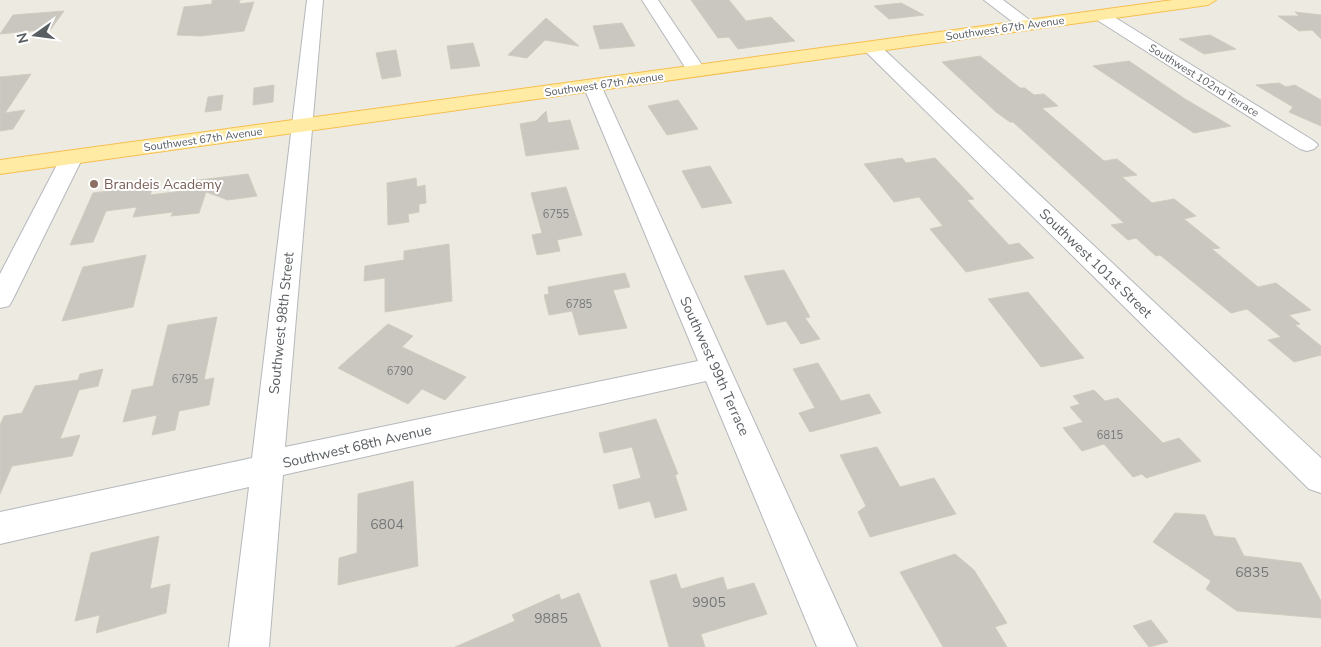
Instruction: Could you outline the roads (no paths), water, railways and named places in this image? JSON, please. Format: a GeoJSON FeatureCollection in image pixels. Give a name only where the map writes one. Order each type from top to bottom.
{"type":"FeatureCollection","features":[{"type":"Feature","properties":{"kind":"main road","name":"Southwest 67th Avenue"},"geometry":{"type":"LineString","coordinates":[[0,167],[1208,0]]}},
{"type":"Feature","properties":{"kind":"street","name":"Southwest 98th Street"},"geometry":{"type":"LineString","coordinates":[[249,647],[315,0]]}},
{"type":"Feature","properties":{"kind":"street"},"geometry":{"type":"LineString","coordinates":[[650,0],[697,71]]}},
{"type":"Feature","properties":{"kind":"street"},"geometry":{"type":"LineString","coordinates":[[992,0],[1028,25]]}},
{"type":"Feature","properties":{"kind":"street","name":"Southwest 102nd Terrace"},"geometry":{"type":"LineString","coordinates":[[1100,15],[1308,145]]}},
{"type":"Feature","properties":{"kind":"street","name":"Southwest 101st Street"},"geometry":{"type":"LineString","coordinates":[[871,47],[1321,478]]}},
{"type":"Feature","properties":{"kind":"street","name":"Southwest 99th Terrace"},"geometry":{"type":"LineString","coordinates":[[592,85],[837,647]]}},
{"type":"Feature","properties":{"kind":"street"},"geometry":{"type":"LineString","coordinates":[[0,299],[72,157]]}},
{"type":"Feature","properties":{"kind":"street","name":"Southwest 68th Avenue"},"geometry":{"type":"LineString","coordinates":[[0,528],[237,477],[297,457],[716,368]]}},
{"type":"Feature","properties":{"kind":"place","name":"Brandeis Academy"},"geometry":{"type":"Point","coordinates":[94,184]}}]}
